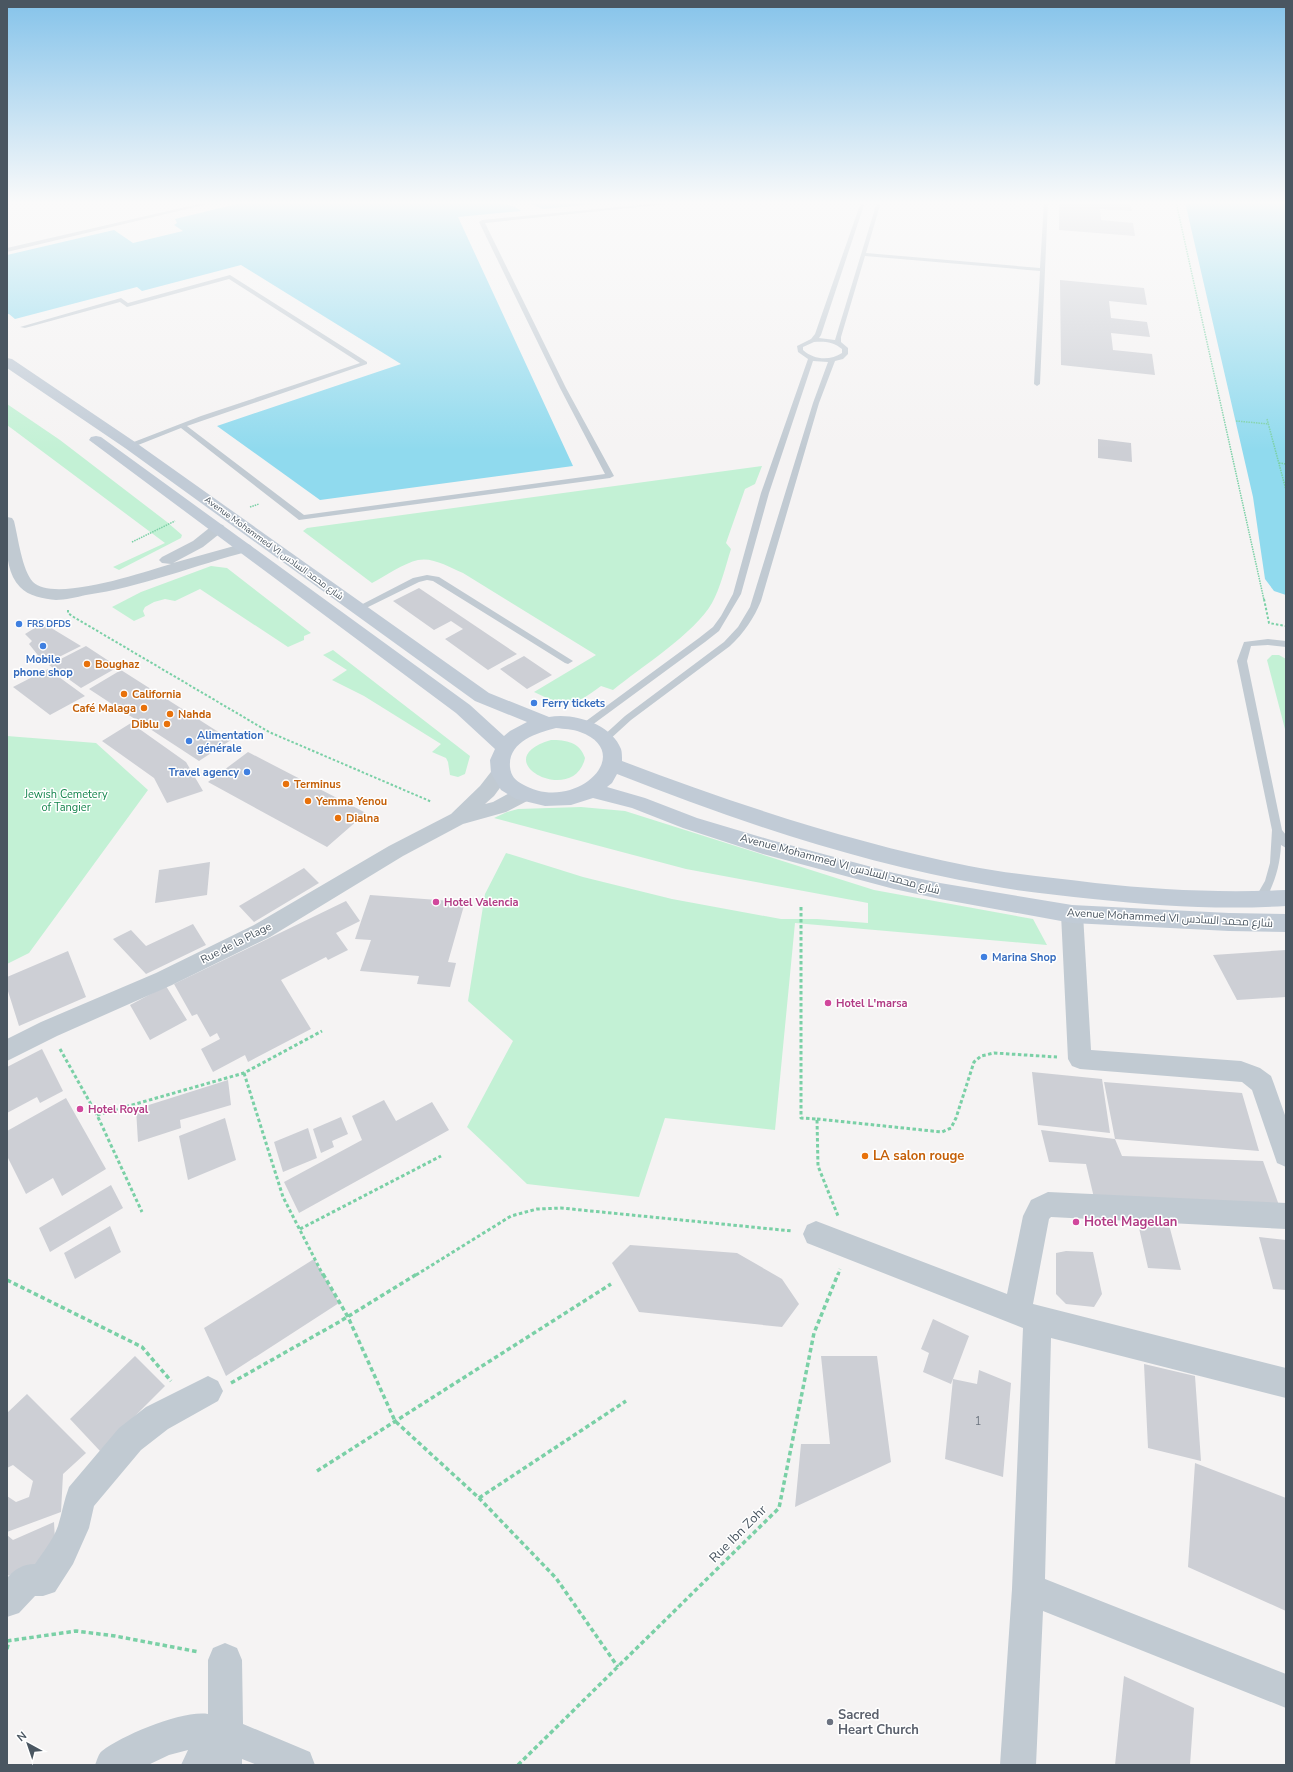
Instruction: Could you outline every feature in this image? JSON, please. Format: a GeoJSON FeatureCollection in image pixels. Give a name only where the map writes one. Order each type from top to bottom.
{"type":"FeatureCollection","features":[{"type":"Feature","properties":{"kind":"main road","name":"Avenue Mohammed VI شارع محمد السادس"},"geometry":{"type":"LineString","coordinates":[[7,362],[130,445],[265,541],[357,609],[482,697],[546,723]]}},
{"type":"Feature","properties":{"kind":"main road","name":"Avenue Mohammed VI شارع محمد السادس"},"geometry":{"type":"LineString","coordinates":[[7,379],[50,407],[245,548],[463,710],[504,748]]}},
{"type":"Feature","properties":{"kind":"main road"},"geometry":{"type":"LineString","coordinates":[[566,722],[585,726],[600,734],[613,751],[613,765],[605,779],[591,790],[558,800],[535,798],[524,794],[510,785],[501,773],[499,764],[504,748],[510,741],[526,729],[546,723],[566,722]]}},
{"type":"Feature","properties":{"kind":"main road","name":"Avenue Mohammed VI شارع محمد السادس"},"geometry":{"type":"LineString","coordinates":[[613,765],[750,816],[830,840],[952,870],[1030,884],[1128,895],[1211,901],[1286,898]]}},
{"type":"Feature","properties":{"kind":"main road","name":"Avenue Mohammed VI شارع محمد السادس"},"geometry":{"type":"LineString","coordinates":[[591,790],[638,803],[690,823],[756,843],[894,881],[954,893],[1072,914],[1229,922],[1286,923]]}},
{"type":"Feature","properties":{"kind":"street"},"geometry":{"type":"LineString","coordinates":[[7,521],[18,569],[24,583],[33,590],[57,595],[67,594],[99,585],[165,562],[198,544],[218,528]]}},
{"type":"Feature","properties":{"kind":"street"},"geometry":{"type":"LineString","coordinates":[[99,585],[115,586],[212,556],[245,548]]}},
{"type":"Feature","properties":{"kind":"street"},"geometry":{"type":"LineString","coordinates":[[456,819],[487,791],[501,773]]}},
{"type":"Feature","properties":{"kind":"street"},"geometry":{"type":"LineString","coordinates":[[456,819],[500,807],[524,794]]}},
{"type":"Feature","properties":{"kind":"street","name":"Rue de la Plage"},"geometry":{"type":"LineString","coordinates":[[7,1051],[49,1029],[164,979],[262,931],[396,851],[456,819]]}},
{"type":"Feature","properties":{"kind":"street"},"geometry":{"type":"LineString","coordinates":[[1072,914],[1080,1059],[1241,1071],[1251,1075],[1262,1084],[1285,1148]]}},
{"type":"Feature","properties":{"kind":"street"},"geometry":{"type":"LineString","coordinates":[[1018,1765],[1028,1589],[1027,1316],[1036,1216],[1040,1209],[1048,1204],[1286,1216]]}},
{"type":"Feature","properties":{"kind":"street"},"geometry":{"type":"LineString","coordinates":[[816,1234],[1027,1316],[1286,1383]]}},
{"type":"Feature","properties":{"kind":"street"},"geometry":{"type":"LineString","coordinates":[[7,1601],[28,1580],[43,1580],[62,1553],[73,1528],[80,1498],[130,1439],[158,1418],[198,1396]]}},
{"type":"Feature","properties":{"kind":"street"},"geometry":{"type":"LineString","coordinates":[[1028,1589],[1286,1691]]}},
{"type":"Feature","properties":{"kind":"street"},"geometry":{"type":"LineString","coordinates":[[224,1660],[229,1755]]}},
{"type":"Feature","properties":{"kind":"street"},"geometry":{"type":"LineString","coordinates":[[113,1765],[131,1754],[160,1741],[183,1734],[206,1731],[229,1755]]}},
{"type":"Feature","properties":{"kind":"street"},"geometry":{"type":"LineString","coordinates":[[199,1765],[229,1755],[297,1765]]}},
{"type":"Feature","properties":{"kind":"lane"},"geometry":{"type":"LineString","coordinates":[[23,327],[121,300],[128,305],[202,285]]}},
{"type":"Feature","properties":{"kind":"lane"},"geometry":{"type":"LineString","coordinates":[[130,445],[183,426],[203,417],[365,364],[242,285]]}},
{"type":"Feature","properties":{"kind":"lane"},"geometry":{"type":"LineString","coordinates":[[183,426],[302,518],[610,476],[564,388],[513,285]]}},
{"type":"Feature","properties":{"kind":"lane"},"geometry":{"type":"LineString","coordinates":[[813,340],[818,335],[835,285]]}},
{"type":"Feature","properties":{"kind":"lane"},"geometry":{"type":"LineString","coordinates":[[838,343],[838,337],[854,285]]}},
{"type":"Feature","properties":{"kind":"lane"},"geometry":{"type":"LineString","coordinates":[[1037,384],[1041,285]]}},
{"type":"Feature","properties":{"kind":"lane"},"geometry":{"type":"LineString","coordinates":[[813,340],[826,340],[838,343],[846,348],[845,354],[832,360],[811,358],[802,354],[799,348],[803,343],[813,340]]}},
{"type":"Feature","properties":{"kind":"lane"},"geometry":{"type":"LineString","coordinates":[[585,726],[697,644],[716,628],[725,616],[737,594],[765,493],[811,358]]}},
{"type":"Feature","properties":{"kind":"lane"},"geometry":{"type":"LineString","coordinates":[[605,739],[628,718],[727,644],[737,634],[751,614],[757,601],[816,403],[832,360]]}},
{"type":"Feature","properties":{"kind":"lane"},"geometry":{"type":"LineString","coordinates":[[357,609],[416,580],[431,577],[568,661]]}},
{"type":"Feature","properties":{"kind":"lane"},"geometry":{"type":"LineString","coordinates":[[1260,900],[1270,881],[1275,863],[1277,830],[1242,661],[1247,644],[1268,642],[1286,644]]}},
{"type":"Feature","properties":{"kind":"lane"},"geometry":{"type":"LineString","coordinates":[[1277,830],[1286,844]]}},
{"type":"Feature","properties":{"kind":"path"},"geometry":{"type":"LineString","coordinates":[[1194,285],[1269,623],[1286,626]]}},
{"type":"Feature","properties":{"kind":"path"},"geometry":{"type":"LineString","coordinates":[[1267,419],[1286,490]]}},
{"type":"Feature","properties":{"kind":"path"},"geometry":{"type":"LineString","coordinates":[[1236,420],[1269,424]]}},
{"type":"Feature","properties":{"kind":"path"},"geometry":{"type":"LineString","coordinates":[[1279,463],[1286,464]]}},
{"type":"Feature","properties":{"kind":"path"},"geometry":{"type":"LineString","coordinates":[[132,542],[175,521]]}},
{"type":"Feature","properties":{"kind":"path"},"geometry":{"type":"LineString","coordinates":[[67,594],[68,613],[72,616],[269,732],[432,802]]}},
{"type":"Feature","properties":{"kind":"path"},"geometry":{"type":"LineString","coordinates":[[801,907],[801,1118],[942,1132],[951,1128],[956,1118],[974,1062],[981,1056],[994,1053],[1080,1059]]}},
{"type":"Feature","properties":{"kind":"path"},"geometry":{"type":"LineString","coordinates":[[49,1029],[97,1115],[142,1212]]}},
{"type":"Feature","properties":{"kind":"path"},"geometry":{"type":"LineString","coordinates":[[97,1115],[244,1073],[322,1031]]}},
{"type":"Feature","properties":{"kind":"path"},"geometry":{"type":"LineString","coordinates":[[244,1073],[283,1197],[300,1228],[314,1259],[348,1317],[395,1421],[480,1498],[556,1578],[618,1666]]}},
{"type":"Feature","properties":{"kind":"path"},"geometry":{"type":"LineString","coordinates":[[817,1119],[818,1166],[849,1246]]}},
{"type":"Feature","properties":{"kind":"path"},"geometry":{"type":"LineString","coordinates":[[300,1228],[441,1156]]}},
{"type":"Feature","properties":{"kind":"path"},"geometry":{"type":"LineString","coordinates":[[7,1280],[142,1347],[198,1396],[237,1381],[348,1317],[511,1216],[538,1209],[561,1208],[816,1234]]}},
{"type":"Feature","properties":{"kind":"path","name":"Rue Ibn Zohr"},"geometry":{"type":"LineString","coordinates":[[518,1765],[779,1508],[814,1333],[849,1246]]}},
{"type":"Feature","properties":{"kind":"path"},"geometry":{"type":"LineString","coordinates":[[317,1471],[611,1284]]}},
{"type":"Feature","properties":{"kind":"path"},"geometry":{"type":"LineString","coordinates":[[480,1498],[626,1401]]}},
{"type":"Feature","properties":{"kind":"path"},"geometry":{"type":"LineString","coordinates":[[7,1648],[8,1641],[76,1631],[115,1636],[204,1653],[224,1660]]}},
{"type":"Feature","properties":{"kind":"green space"},"geometry":{"type":"Polygon","coordinates":[[[7,404],[60,440],[167,522],[182,535],[181,538],[119,570],[113,567],[165,543],[7,425],[7,404]]]}},
{"type":"Feature","properties":{"kind":"green space"},"geometry":{"type":"Polygon","coordinates":[[[762,466],[755,484],[745,489],[726,543],[731,549],[723,577],[712,603],[704,614],[666,650],[613,690],[601,686],[583,698],[569,703],[554,700],[534,692],[596,655],[463,573],[447,565],[424,559],[418,560],[401,567],[372,583],[303,531],[307,528],[762,466]]]}},
{"type":"Feature","properties":{"kind":"green space"},"geometry":{"type":"Polygon","coordinates":[[[211,566],[227,568],[311,633],[304,636],[304,640],[288,647],[200,589],[175,601],[165,599],[154,602],[145,607],[143,611],[145,616],[134,621],[112,607],[141,592],[211,566]]]}},
{"type":"Feature","properties":{"kind":"green space"},"geometry":{"type":"Polygon","coordinates":[[[333,650],[470,756],[465,774],[458,777],[450,775],[446,758],[432,752],[441,744],[364,696],[332,680],[347,670],[323,655],[333,650]]]}},
{"type":"Feature","properties":{"kind":"green space"},"geometry":{"type":"Polygon","coordinates":[[[1272,655],[1279,655],[1286,659],[1286,733],[1267,660],[1272,655]]]}},
{"type":"Feature","properties":{"kind":"green space","name":"Jewish Cemetery of Tangier"},"geometry":{"type":"Polygon","coordinates":[[[7,736],[96,743],[148,790],[29,953],[7,964],[7,736]]]}},
{"type":"Feature","properties":{"kind":"green space"},"geometry":{"type":"Polygon","coordinates":[[[551,740],[567,741],[580,748],[585,758],[578,772],[565,779],[551,780],[538,775],[529,768],[526,758],[532,749],[551,740]]]}},
{"type":"Feature","properties":{"kind":"green space"},"geometry":{"type":"Polygon","coordinates":[[[581,807],[625,811],[874,890],[1033,919],[1047,945],[795,923],[775,1130],[665,1118],[639,1197],[527,1184],[467,1127],[513,1041],[468,1001],[485,894],[506,853],[583,877],[672,899],[781,919],[817,919],[868,923],[868,903],[686,869],[494,818],[518,809],[581,807]]]}},
{"type":"Feature","properties":{"kind":"water"},"geometry":{"type":"Polygon","coordinates":[[[7,285],[166,285],[142,291],[137,287],[15,319],[7,314],[7,285]]]}},
{"type":"Feature","properties":{"kind":"water"},"geometry":{"type":"Polygon","coordinates":[[[273,285],[489,285],[573,466],[320,500],[217,426],[401,364],[273,285]]]}},
{"type":"Feature","properties":{"kind":"water"},"geometry":{"type":"Polygon","coordinates":[[[1204,285],[1286,285],[1286,595],[1274,591],[1265,579],[1253,497],[1204,285]]]}},
{"type":"Feature","properties":{"kind":"building"},"geometry":{"type":"Polygon","coordinates":[[[1060,285],[1109,285],[1144,288],[1147,305],[1109,301],[1111,318],[1147,322],[1150,337],[1111,333],[1113,350],[1152,354],[1155,375],[1061,365],[1060,285]]]}},
{"type":"Feature","properties":{"kind":"building"},"geometry":{"type":"Polygon","coordinates":[[[1098,439],[1131,443],[1132,462],[1098,458],[1098,439]]]}},
{"type":"Feature","properties":{"kind":"building"},"geometry":{"type":"Polygon","coordinates":[[[419,588],[517,654],[488,670],[445,639],[463,629],[451,621],[434,630],[393,601],[419,588]]]}},
{"type":"Feature","properties":{"kind":"building"},"geometry":{"type":"Polygon","coordinates":[[[43,623],[81,646],[45,664],[29,644],[32,641],[25,634],[43,623]]]}},
{"type":"Feature","properties":{"kind":"building"},"geometry":{"type":"Polygon","coordinates":[[[86,646],[118,667],[81,688],[49,665],[86,646]]]}},
{"type":"Feature","properties":{"kind":"building"},"geometry":{"type":"Polygon","coordinates":[[[524,656],[552,675],[527,689],[500,669],[524,656]]]}},
{"type":"Feature","properties":{"kind":"building"},"geometry":{"type":"Polygon","coordinates":[[[48,669],[85,696],[50,715],[13,687],[48,669]]]}},
{"type":"Feature","properties":{"kind":"building"},"geometry":{"type":"Polygon","coordinates":[[[121,670],[231,740],[199,761],[89,689],[121,670]]]}},
{"type":"Feature","properties":{"kind":"building"},"geometry":{"type":"Polygon","coordinates":[[[131,723],[186,762],[203,791],[167,803],[154,778],[102,741],[131,723]]]}},
{"type":"Feature","properties":{"kind":"building"},"geometry":{"type":"Polygon","coordinates":[[[248,752],[366,813],[327,847],[208,782],[248,752]]]}},
{"type":"Feature","properties":{"kind":"building"},"geometry":{"type":"Polygon","coordinates":[[[210,862],[207,895],[155,903],[159,870],[210,862]]]}},
{"type":"Feature","properties":{"kind":"building"},"geometry":{"type":"Polygon","coordinates":[[[304,868],[319,883],[254,922],[239,906],[304,868]]]}},
{"type":"Feature","properties":{"kind":"building"},"geometry":{"type":"Polygon","coordinates":[[[370,895],[465,902],[448,962],[456,963],[450,987],[417,984],[419,976],[360,971],[371,940],[355,939],[370,895]]]}},
{"type":"Feature","properties":{"kind":"building"},"geometry":{"type":"Polygon","coordinates":[[[346,901],[360,921],[336,933],[348,950],[328,960],[326,957],[281,980],[311,1029],[248,1062],[245,1055],[213,1072],[201,1049],[220,1039],[217,1033],[210,1037],[197,1014],[192,1016],[174,984],[346,901]]]}},
{"type":"Feature","properties":{"kind":"building"},"geometry":{"type":"Polygon","coordinates":[[[193,924],[206,945],[146,974],[113,939],[131,930],[146,946],[193,924]]]}},
{"type":"Feature","properties":{"kind":"building"},"geometry":{"type":"Polygon","coordinates":[[[1286,950],[1286,997],[1237,1000],[1213,955],[1286,950]]]}},
{"type":"Feature","properties":{"kind":"building"},"geometry":{"type":"Polygon","coordinates":[[[68,951],[86,997],[19,1026],[7,988],[7,977],[68,951]]]}},
{"type":"Feature","properties":{"kind":"building"},"geometry":{"type":"Polygon","coordinates":[[[166,986],[187,1020],[150,1040],[130,1005],[166,986]]]}},
{"type":"Feature","properties":{"kind":"building"},"geometry":{"type":"Polygon","coordinates":[[[42,1049],[63,1091],[40,1103],[37,1097],[7,1113],[7,1067],[42,1049]]]}},
{"type":"Feature","properties":{"kind":"building"},"geometry":{"type":"Polygon","coordinates":[[[1032,1072],[1102,1079],[1110,1133],[1038,1125],[1032,1072]]]}},
{"type":"Feature","properties":{"kind":"building"},"geometry":{"type":"Polygon","coordinates":[[[228,1080],[231,1105],[180,1120],[181,1128],[138,1142],[136,1109],[228,1080]]]}},
{"type":"Feature","properties":{"kind":"building"},"geometry":{"type":"Polygon","coordinates":[[[1104,1082],[1242,1093],[1259,1151],[1115,1139],[1104,1082]]]}},
{"type":"Feature","properties":{"kind":"building"},"geometry":{"type":"Polygon","coordinates":[[[66,1098],[106,1169],[62,1196],[53,1178],[26,1194],[7,1156],[7,1131],[66,1098]]]}},
{"type":"Feature","properties":{"kind":"building"},"geometry":{"type":"Polygon","coordinates":[[[384,1100],[396,1121],[432,1102],[449,1130],[299,1213],[284,1182],[362,1140],[352,1116],[384,1100]]]}},
{"type":"Feature","properties":{"kind":"building"},"geometry":{"type":"Polygon","coordinates":[[[341,1117],[348,1134],[332,1141],[334,1147],[321,1153],[313,1129],[341,1117]]]}},
{"type":"Feature","properties":{"kind":"building"},"geometry":{"type":"Polygon","coordinates":[[[225,1118],[236,1160],[188,1180],[179,1136],[225,1118]]]}},
{"type":"Feature","properties":{"kind":"building"},"geometry":{"type":"Polygon","coordinates":[[[308,1128],[317,1158],[283,1172],[274,1142],[308,1128]]]}},
{"type":"Feature","properties":{"kind":"building"},"geometry":{"type":"Polygon","coordinates":[[[1041,1130],[1115,1139],[1122,1156],[1263,1161],[1280,1208],[1095,1202],[1086,1164],[1049,1162],[1041,1130]]]}},
{"type":"Feature","properties":{"kind":"building"},"geometry":{"type":"Polygon","coordinates":[[[111,1185],[123,1208],[50,1252],[39,1228],[111,1185]]]}},
{"type":"Feature","properties":{"kind":"building"},"geometry":{"type":"Polygon","coordinates":[[[1168,1221],[1181,1270],[1148,1268],[1139,1228],[1168,1221]]]}},
{"type":"Feature","properties":{"kind":"building"},"geometry":{"type":"Polygon","coordinates":[[[110,1226],[121,1252],[75,1279],[64,1253],[110,1226]]]}},
{"type":"Feature","properties":{"kind":"building"},"geometry":{"type":"Polygon","coordinates":[[[1259,1237],[1286,1240],[1286,1290],[1273,1289],[1259,1237]]]}},
{"type":"Feature","properties":{"kind":"building"},"geometry":{"type":"Polygon","coordinates":[[[630,1245],[737,1253],[782,1279],[799,1304],[782,1327],[639,1312],[612,1263],[630,1245]]]}},
{"type":"Feature","properties":{"kind":"building"},"geometry":{"type":"Polygon","coordinates":[[[1066,1251],[1093,1252],[1102,1294],[1094,1307],[1066,1304],[1056,1294],[1056,1253],[1066,1251]]]}},
{"type":"Feature","properties":{"kind":"building"},"geometry":{"type":"Polygon","coordinates":[[[314,1259],[339,1303],[226,1376],[204,1328],[314,1259]]]}},
{"type":"Feature","properties":{"kind":"building"},"geometry":{"type":"Polygon","coordinates":[[[933,1319],[969,1336],[951,1384],[923,1372],[929,1353],[921,1349],[933,1319]]]}},
{"type":"Feature","properties":{"kind":"building"},"geometry":{"type":"Polygon","coordinates":[[[135,1356],[165,1386],[100,1451],[70,1419],[135,1356]]]}},
{"type":"Feature","properties":{"kind":"building"},"geometry":{"type":"Polygon","coordinates":[[[821,1356],[877,1356],[891,1462],[795,1507],[801,1444],[830,1444],[821,1356]]]}},
{"type":"Feature","properties":{"kind":"building"},"geometry":{"type":"Polygon","coordinates":[[[1144,1364],[1195,1376],[1201,1461],[1148,1448],[1144,1364]]]}},
{"type":"Feature","properties":{"kind":"building"},"geometry":{"type":"Polygon","coordinates":[[[979,1370],[1011,1383],[1003,1477],[945,1459],[953,1379],[977,1384],[979,1370]]]}},
{"type":"Feature","properties":{"kind":"building"},"geometry":{"type":"Polygon","coordinates":[[[27,1394],[86,1453],[63,1474],[61,1512],[7,1532],[7,1496],[16,1502],[29,1497],[33,1481],[13,1465],[7,1468],[7,1413],[27,1394]]]}},
{"type":"Feature","properties":{"kind":"building"},"geometry":{"type":"Polygon","coordinates":[[[1195,1463],[1286,1498],[1286,1611],[1188,1567],[1195,1463]]]}},
{"type":"Feature","properties":{"kind":"building"},"geometry":{"type":"Polygon","coordinates":[[[54,1522],[56,1558],[7,1576],[7,1535],[13,1540],[54,1522]]]}},
{"type":"Feature","properties":{"kind":"building"},"geometry":{"type":"Polygon","coordinates":[[[1124,1676],[1194,1708],[1190,1765],[1115,1765],[1124,1676]]]}},
{"type":"Feature","properties":{"kind":"place","name":"FRS DFDS"},"geometry":{"type":"Point","coordinates":[19,624]}},
{"type":"Feature","properties":{"kind":"place","name":"Mobile phone shop"},"geometry":{"type":"Point","coordinates":[43,646]}},
{"type":"Feature","properties":{"kind":"place","name":"Boughaz"},"geometry":{"type":"Point","coordinates":[87,664]}},
{"type":"Feature","properties":{"kind":"place","name":"California"},"geometry":{"type":"Point","coordinates":[124,694]}},
{"type":"Feature","properties":{"kind":"place","name":"Ferry tickets"},"geometry":{"type":"Point","coordinates":[534,703]}},
{"type":"Feature","properties":{"kind":"place","name":"Café Malaga"},"geometry":{"type":"Point","coordinates":[144,708]}},
{"type":"Feature","properties":{"kind":"place","name":"Nahda"},"geometry":{"type":"Point","coordinates":[170,714]}},
{"type":"Feature","properties":{"kind":"place","name":"Diblu"},"geometry":{"type":"Point","coordinates":[167,724]}},
{"type":"Feature","properties":{"kind":"place","name":"Alimentation générale"},"geometry":{"type":"Point","coordinates":[189,741]}},
{"type":"Feature","properties":{"kind":"place","name":"Travel agency"},"geometry":{"type":"Point","coordinates":[247,772]}},
{"type":"Feature","properties":{"kind":"place","name":"Terminus"},"geometry":{"type":"Point","coordinates":[286,784]}},
{"type":"Feature","properties":{"kind":"place","name":"Yemma Yenou"},"geometry":{"type":"Point","coordinates":[308,801]}},
{"type":"Feature","properties":{"kind":"place","name":"Dialna"},"geometry":{"type":"Point","coordinates":[338,818]}},
{"type":"Feature","properties":{"kind":"place","name":"Hotel Valencia"},"geometry":{"type":"Point","coordinates":[436,902]}},
{"type":"Feature","properties":{"kind":"place","name":"Marina Shop"},"geometry":{"type":"Point","coordinates":[984,957]}},
{"type":"Feature","properties":{"kind":"place","name":"Hotel L'marsa"},"geometry":{"type":"Point","coordinates":[828,1003]}},
{"type":"Feature","properties":{"kind":"place","name":"Hotel Royal"},"geometry":{"type":"Point","coordinates":[80,1109]}},
{"type":"Feature","properties":{"kind":"place","name":"LA salon rouge"},"geometry":{"type":"Point","coordinates":[865,1156]}},
{"type":"Feature","properties":{"kind":"place","name":"Hotel Magellan"},"geometry":{"type":"Point","coordinates":[1076,1222]}},
{"type":"Feature","properties":{"kind":"place","name":"Sacred Heart Church"},"geometry":{"type":"Point","coordinates":[830,1722]}}]}
